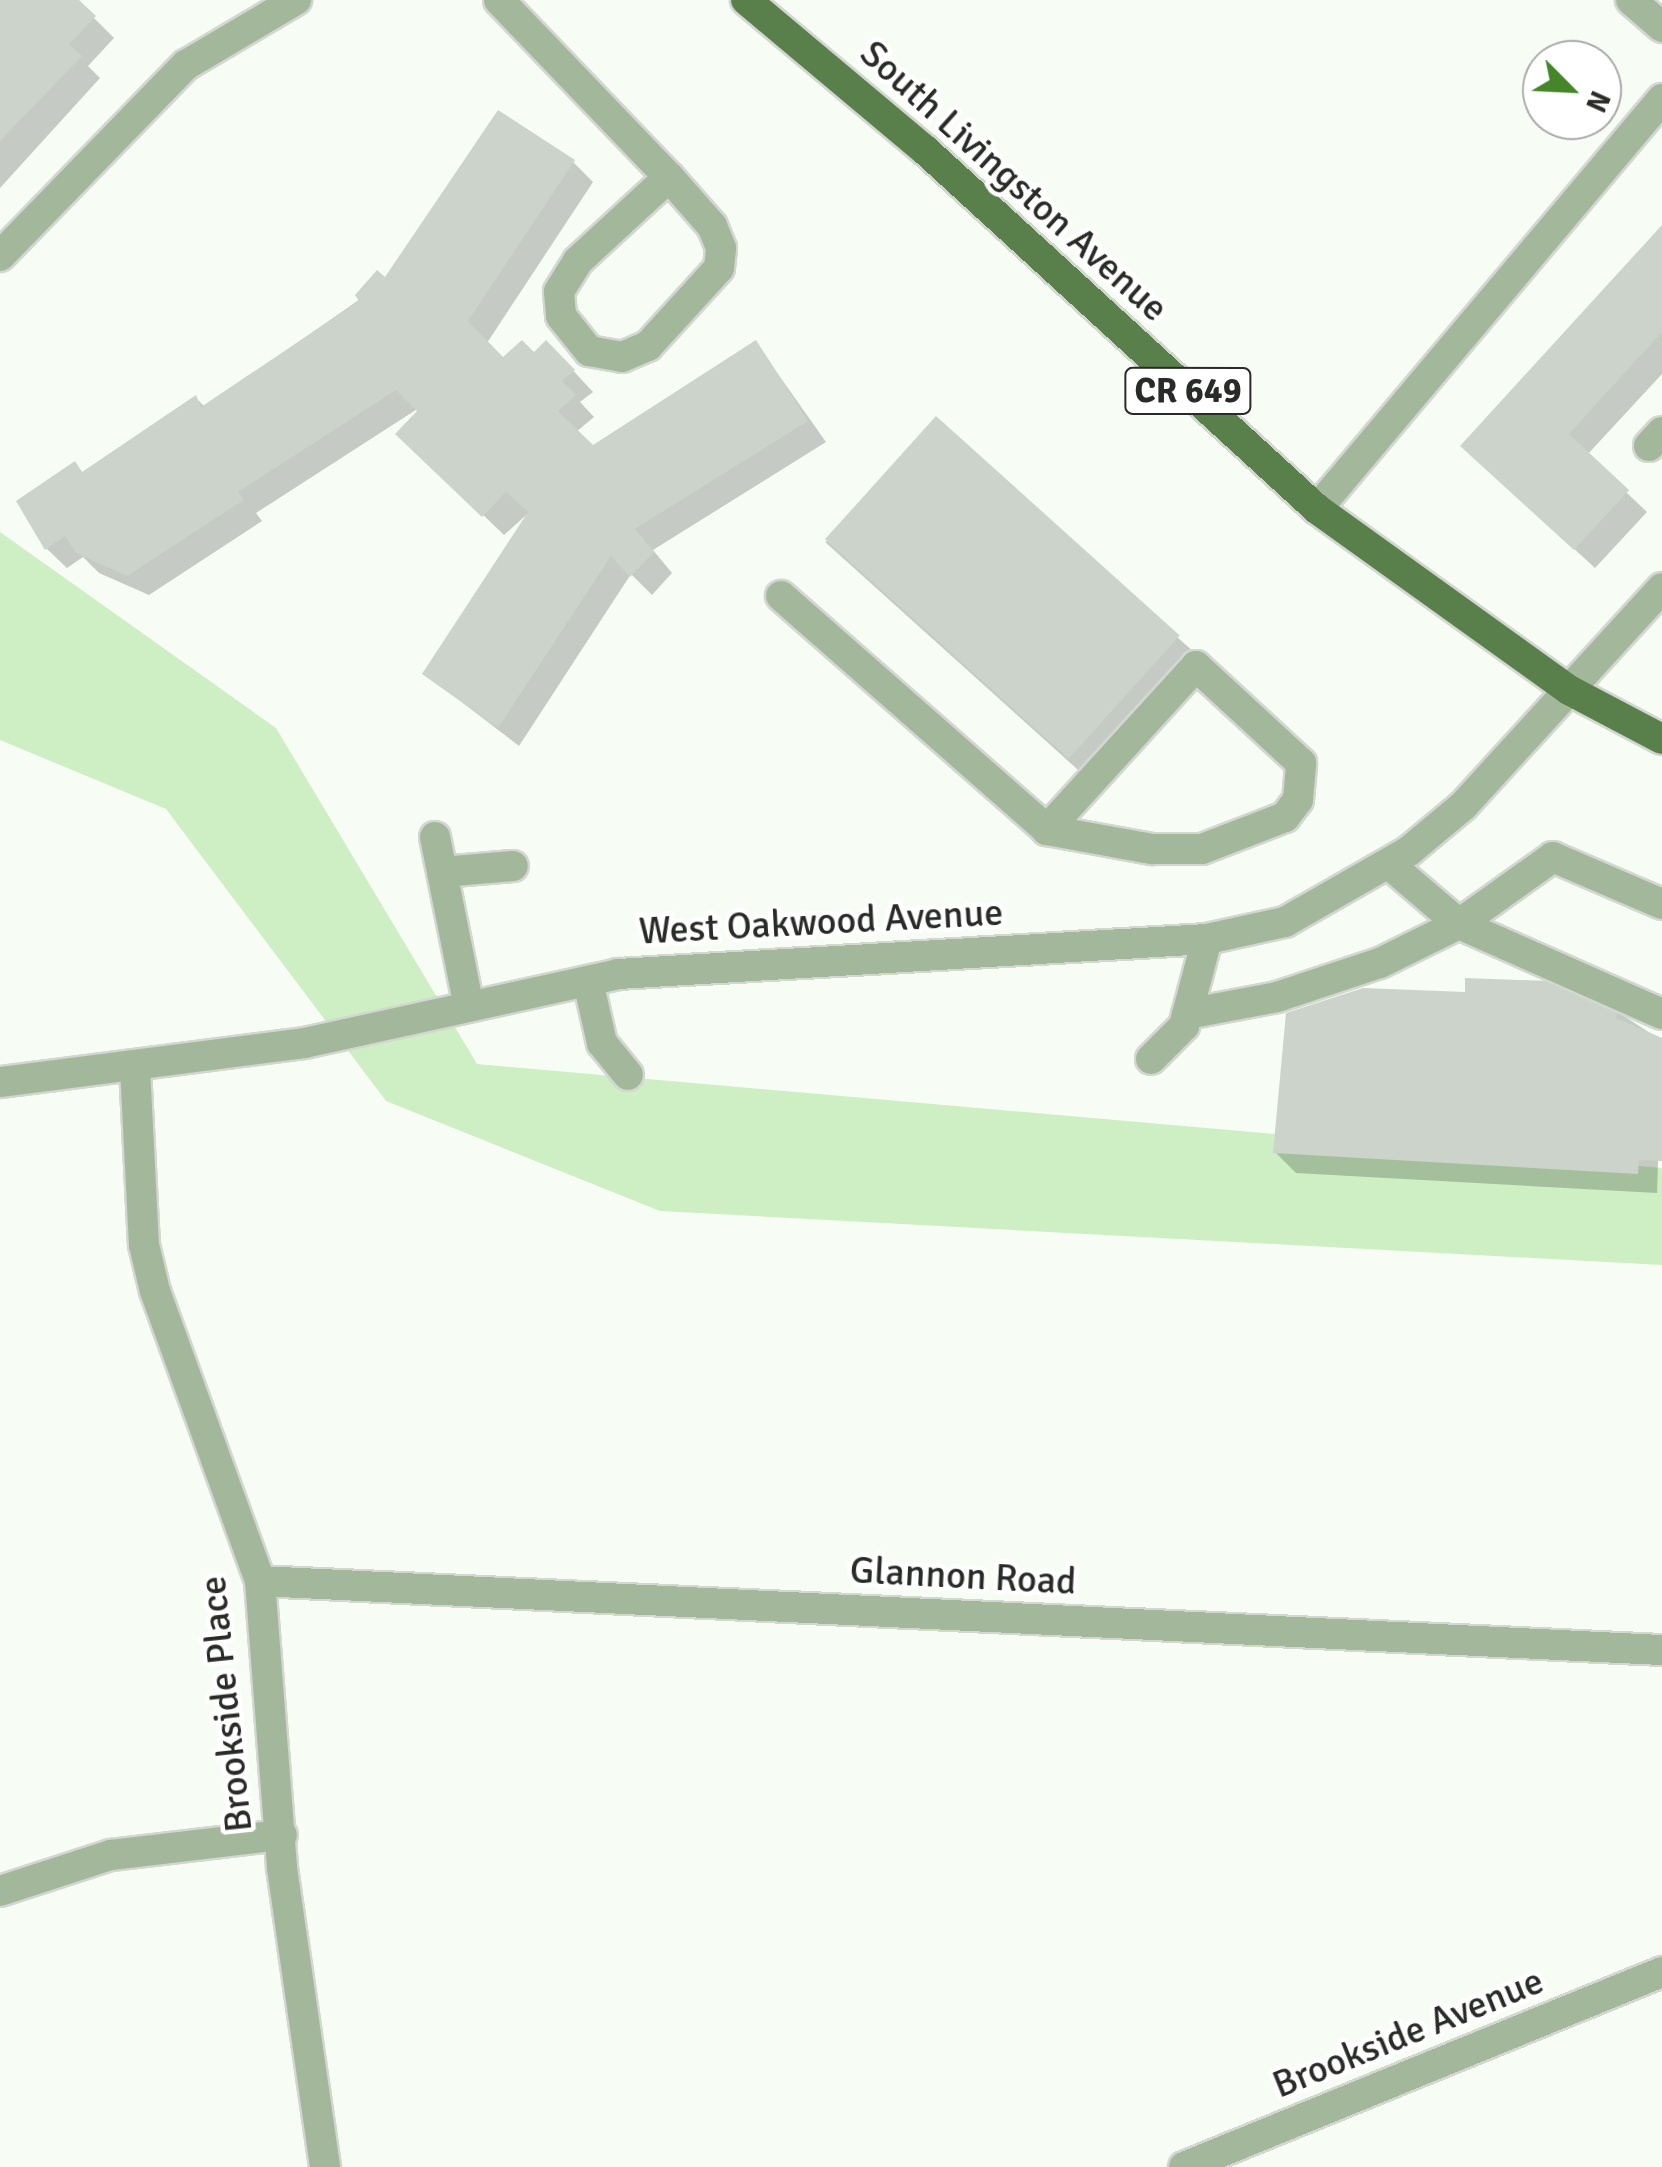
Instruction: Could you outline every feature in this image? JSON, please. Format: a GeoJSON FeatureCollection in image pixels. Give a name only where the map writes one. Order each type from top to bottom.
{"type":"FeatureCollection","features":[{"type":"Feature","properties":{"kind":"main road","name":"South Livingston Avenue"},"geometry":{"type":"LineString","coordinates":[[746,0],[925,150],[1317,509],[1569,690],[1662,738]]}},
{"type":"Feature","properties":{"kind":"street"},"geometry":{"type":"LineString","coordinates":[[0,256],[186,65],[296,0]]}},
{"type":"Feature","properties":{"kind":"street"},"geometry":{"type":"LineString","coordinates":[[499,0],[669,177],[712,226],[721,248],[719,268],[648,346],[622,357],[589,351],[561,316],[559,292],[578,261],[669,177]]}},
{"type":"Feature","properties":{"kind":"street"},"geometry":{"type":"LineString","coordinates":[[1631,0],[1662,27]]}},
{"type":"Feature","properties":{"kind":"street"},"geometry":{"type":"LineString","coordinates":[[1317,509],[1662,99]]}},
{"type":"Feature","properties":{"kind":"street","name":"West Oakwood Avenue"},"geometry":{"type":"LineString","coordinates":[[0,1082],[135,1068],[306,1043],[618,974],[1207,940],[1286,922],[1389,864],[1463,806],[1662,588]]}},
{"type":"Feature","properties":{"kind":"street"},"geometry":{"type":"LineString","coordinates":[[781,596],[1047,830],[1152,849],[1202,849],[1285,817],[1298,800],[1301,763],[1196,666],[1047,830]]}},
{"type":"Feature","properties":{"kind":"street"},"geometry":{"type":"LineString","coordinates":[[434,837],[469,1007]]}},
{"type":"Feature","properties":{"kind":"street"},"geometry":{"type":"LineString","coordinates":[[1187,1014],[1277,997],[1380,964],[1459,924],[1553,857],[1662,904]]}},
{"type":"Feature","properties":{"kind":"street"},"geometry":{"type":"LineString","coordinates":[[1389,864],[1459,924],[1662,1014]]}},
{"type":"Feature","properties":{"kind":"street"},"geometry":{"type":"LineString","coordinates":[[442,872],[513,866]]}},
{"type":"Feature","properties":{"kind":"street"},"geometry":{"type":"LineString","coordinates":[[1151,1059],[1184,1026],[1207,940]]}},
{"type":"Feature","properties":{"kind":"street"},"geometry":{"type":"LineString","coordinates":[[588,981],[602,1043],[628,1075]]}},
{"type":"Feature","properties":{"kind":"street","name":"Brookside Place"},"geometry":{"type":"LineString","coordinates":[[135,1068],[144,1245],[154,1291],[260,1582],[282,1835],[325,2167]]}},
{"type":"Feature","properties":{"kind":"street","name":"Glannon Road"},"geometry":{"type":"LineString","coordinates":[[260,1582],[1662,1650]]}},
{"type":"Feature","properties":{"kind":"street"},"geometry":{"type":"LineString","coordinates":[[0,1891],[111,1855],[282,1835]]}},
{"type":"Feature","properties":{"kind":"street","name":"Brookside Avenue"},"geometry":{"type":"LineString","coordinates":[[1184,2167],[1662,1972]]}},
{"type":"Feature","properties":{"kind":"green space"},"geometry":{"type":"Polygon","coordinates":[[[0,532],[276,728],[477,1064],[1662,1168],[1662,1265],[660,1211],[386,1101],[166,809],[0,740],[0,532]]]}},
{"type":"Feature","properties":{"kind":"building"},"geometry":{"type":"Polygon","coordinates":[[[0,0],[79,0],[96,16],[69,44],[82,56],[0,141],[0,0]]]}},
{"type":"Feature","properties":{"kind":"building"},"geometry":{"type":"Polygon","coordinates":[[[498,110],[575,160],[468,321],[503,357],[522,340],[534,352],[546,340],[575,370],[562,381],[576,395],[558,411],[593,445],[756,340],[808,421],[635,529],[654,552],[630,577],[611,556],[498,728],[422,674],[528,512],[506,492],[482,517],[395,434],[417,411],[396,390],[238,492],[244,500],[127,576],[76,553],[65,536],[45,550],[16,501],[75,461],[82,472],[196,395],[201,407],[359,301],[355,295],[377,270],[385,277],[498,110]]]}},
{"type":"Feature","properties":{"kind":"building"},"geometry":{"type":"Polygon","coordinates":[[[1662,225],[1662,332],[1569,434],[1629,490],[1574,550],[1460,446],[1662,225]]]}},
{"type":"Feature","properties":{"kind":"building"},"geometry":{"type":"Polygon","coordinates":[[[936,416],[1180,635],[1069,759],[825,539],[936,416]]]}},
{"type":"Feature","properties":{"kind":"building"},"geometry":{"type":"Polygon","coordinates":[[[1465,978],[1551,981],[1619,1010],[1616,1018],[1662,1038],[1662,1161],[1639,1160],[1638,1174],[1273,1153],[1286,1013],[1363,988],[1465,992],[1465,978]]]}}]}
